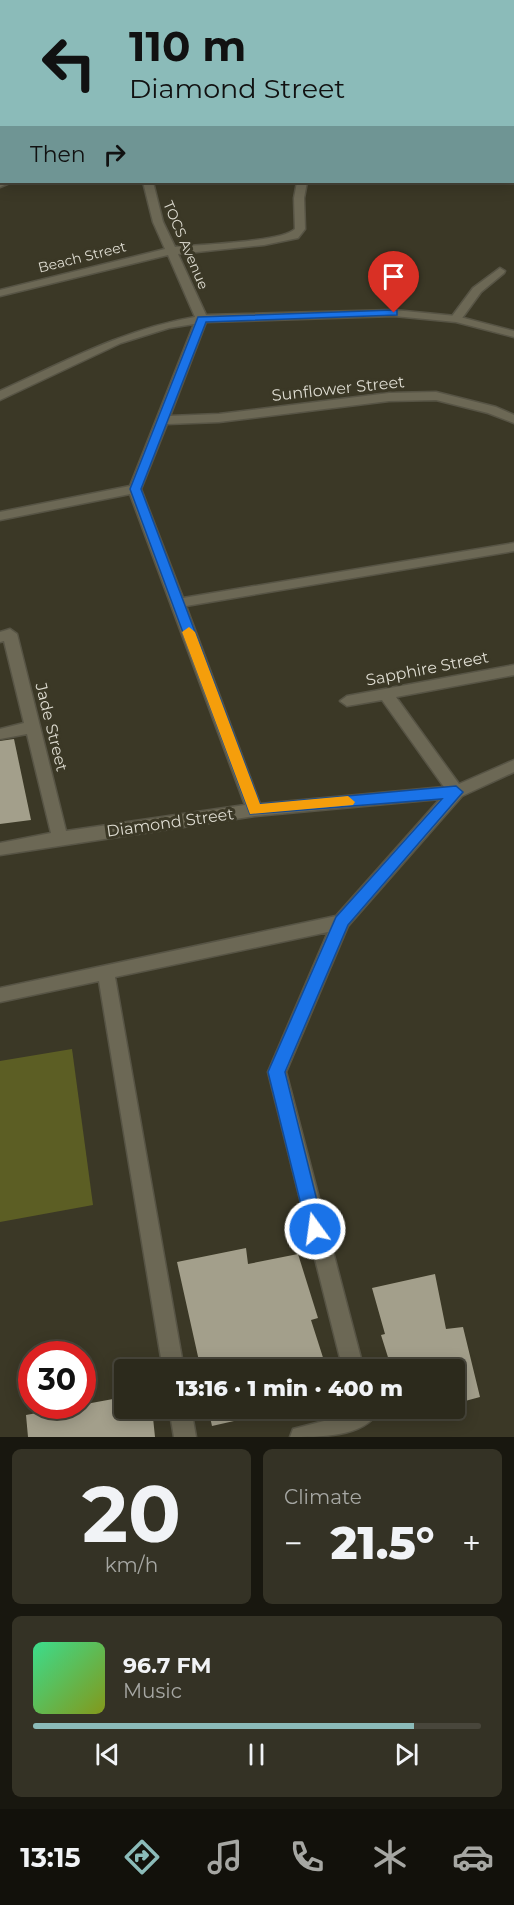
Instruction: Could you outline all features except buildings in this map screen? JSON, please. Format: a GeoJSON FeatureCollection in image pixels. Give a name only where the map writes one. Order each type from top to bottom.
{"type":"FeatureCollection","features":[{"type":"Feature","properties":{"kind":"street","name":"TOCS Avenue"},"geometry":{"type":"LineString","coordinates":[[148,183],[151,200],[202,320]]}},
{"type":"Feature","properties":{"kind":"street","name":"Beach Street"},"geometry":{"type":"LineString","coordinates":[[0,293],[171,250],[264,242],[294,236],[300,229],[299,198],[302,183]]}},
{"type":"Feature","properties":{"kind":"street"},"geometry":{"type":"LineString","coordinates":[[456,319],[477,290],[500,271]]}},
{"type":"Feature","properties":{"kind":"street"},"geometry":{"type":"LineString","coordinates":[[0,396],[117,341],[167,325],[202,320],[394,313],[456,319],[514,333]]}},
{"type":"Feature","properties":{"kind":"street"},"geometry":{"type":"LineString","coordinates":[[202,320],[135,489],[255,810]]}},
{"type":"Feature","properties":{"kind":"street","name":"Sunflower Street"},"geometry":{"type":"LineString","coordinates":[[163,420],[219,418],[388,397],[436,396],[492,410],[514,419]]}},
{"type":"Feature","properties":{"kind":"street"},"geometry":{"type":"LineString","coordinates":[[0,516],[135,489]]}},
{"type":"Feature","properties":{"kind":"street"},"geometry":{"type":"LineString","coordinates":[[178,603],[514,547]]}},
{"type":"Feature","properties":{"kind":"street","name":"Jade Street"},"geometry":{"type":"LineString","coordinates":[[0,637],[10,634],[60,838]]}},
{"type":"Feature","properties":{"kind":"street","name":"Sapphire Street"},"geometry":{"type":"LineString","coordinates":[[347,701],[514,670]]}},
{"type":"Feature","properties":{"kind":"street"},"geometry":{"type":"LineString","coordinates":[[351,1359],[276,1072],[342,922],[456,792],[386,694]]}},
{"type":"Feature","properties":{"kind":"street"},"geometry":{"type":"LineString","coordinates":[[0,734],[33,727]]}},
{"type":"Feature","properties":{"kind":"street","name":"Diamond Street"},"geometry":{"type":"LineString","coordinates":[[0,849],[60,838],[255,810],[456,792],[514,766]]}},
{"type":"Feature","properties":{"kind":"street"},"geometry":{"type":"LineString","coordinates":[[0,995],[342,922]]}},
{"type":"Feature","properties":{"kind":"street"},"geometry":{"type":"LineString","coordinates":[[106,973],[172,1359]]}},
{"type":"Feature","properties":{"kind":"street"},"geometry":{"type":"LineString","coordinates":[[182,1419],[185,1437]]}},
{"type":"Feature","properties":{"kind":"street"},"geometry":{"type":"LineString","coordinates":[[301,1437],[357,1423],[361,1419]]}},
{"type":"Feature","properties":{"kind":"shaded area"},"geometry":{"type":"Polygon","coordinates":[[[72,1049],[93,1205],[0,1222],[0,1061],[72,1049]]]}},
{"type":"Feature","properties":{"kind":"slow traffic"},"geometry":{"type":"LineString","coordinates":[[189,632],[255,810],[348,802]]}},
{"type":"Feature","properties":{"kind":"route"},"geometry":{"type":"LineString","coordinates":[[315,1229],[276,1072],[342,922],[456,792],[255,810],[135,489],[202,320],[394,313]]}}]}
